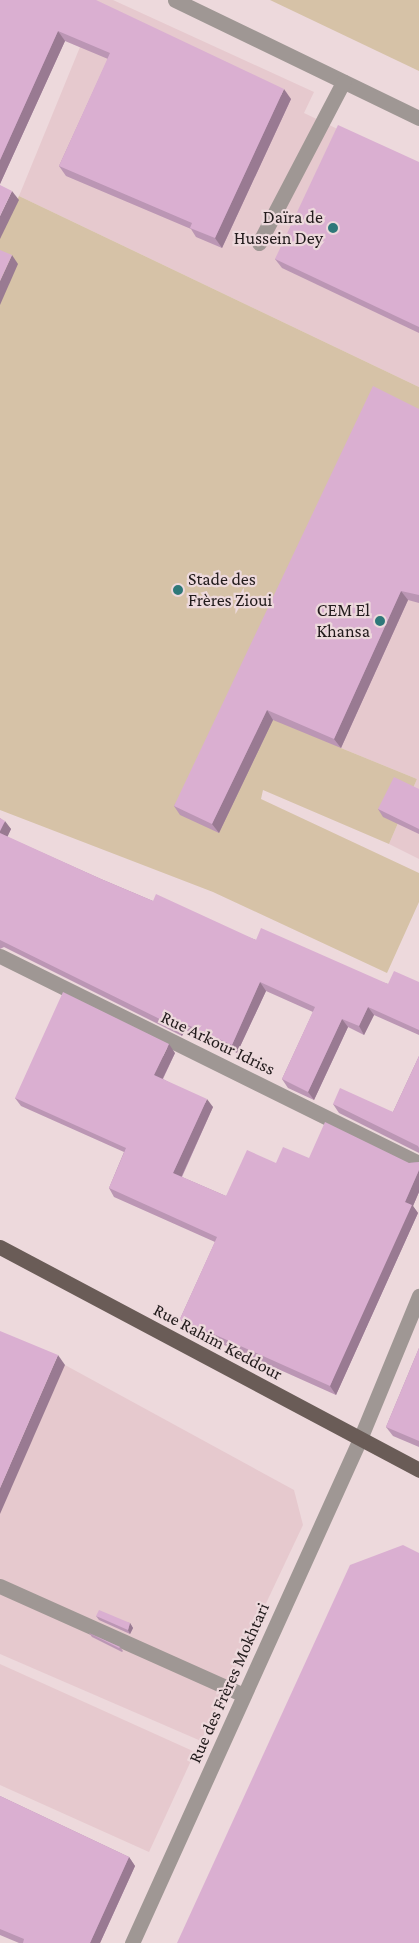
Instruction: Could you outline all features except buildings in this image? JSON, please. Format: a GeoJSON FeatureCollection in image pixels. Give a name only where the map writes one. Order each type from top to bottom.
{"type":"FeatureCollection","features":[{"type":"Feature","properties":{"kind":"main road","name":"Rue Rahim Keddour"},"geometry":{"type":"LineString","coordinates":[[0,1247],[419,1470]]}},
{"type":"Feature","properties":{"kind":"street"},"geometry":{"type":"LineString","coordinates":[[175,0],[419,118]]}},
{"type":"Feature","properties":{"kind":"street"},"geometry":{"type":"LineString","coordinates":[[260,243],[343,82]]}},
{"type":"Feature","properties":{"kind":"street","name":"Rue Arkour Idriss"},"geometry":{"type":"LineString","coordinates":[[0,956],[419,1163]]}},
{"type":"Feature","properties":{"kind":"street","name":"Rue des Frères Mokhtari"},"geometry":{"type":"LineString","coordinates":[[132,1943],[360,1439],[419,1296]]}},
{"type":"Feature","properties":{"kind":"street"},"geometry":{"type":"LineString","coordinates":[[0,1586],[244,1695]]}},
{"type":"Feature","properties":{"kind":"shaded area"},"geometry":{"type":"Polygon","coordinates":[[[93,0],[113,0],[314,92],[304,113],[419,168],[419,387],[19,196],[80,47],[73,44],[93,0]]]}},
{"type":"Feature","properties":{"kind":"shaded area"},"geometry":{"type":"Polygon","coordinates":[[[270,0],[419,0],[419,71],[270,0]]]}},
{"type":"Feature","properties":{"kind":"shaded area","name":"Stade des Frères Zioui"},"geometry":{"type":"Polygon","coordinates":[[[19,196],[419,387],[419,451],[341,748],[417,779],[389,844],[263,790],[261,799],[419,873],[419,902],[387,973],[213,892],[0,810],[0,237],[19,196]]]}},
{"type":"Feature","properties":{"kind":"shaded area","name":"CEM El Khansa"},"geometry":{"type":"Polygon","coordinates":[[[419,450],[419,859],[389,844],[417,779],[292,728],[419,450]]]}},
{"type":"Feature","properties":{"kind":"shaded area"},"geometry":{"type":"Polygon","coordinates":[[[0,1338],[65,1365],[294,1490],[303,1525],[201,1741],[0,1654],[0,1338]]]}},
{"type":"Feature","properties":{"kind":"shaded area"},"geometry":{"type":"Polygon","coordinates":[[[0,1664],[195,1752],[149,1852],[0,1785],[0,1664]]]}},
{"type":"Feature","properties":{"kind":"place","name":"Daïra de Hussein Dey"},"geometry":{"type":"Point","coordinates":[333,228]}},
{"type":"Feature","properties":{"kind":"place","name":"Stade des Frères Zioui"},"geometry":{"type":"Point","coordinates":[178,590]}},
{"type":"Feature","properties":{"kind":"place","name":"CEM El Khansa"},"geometry":{"type":"Point","coordinates":[380,621]}}]}
